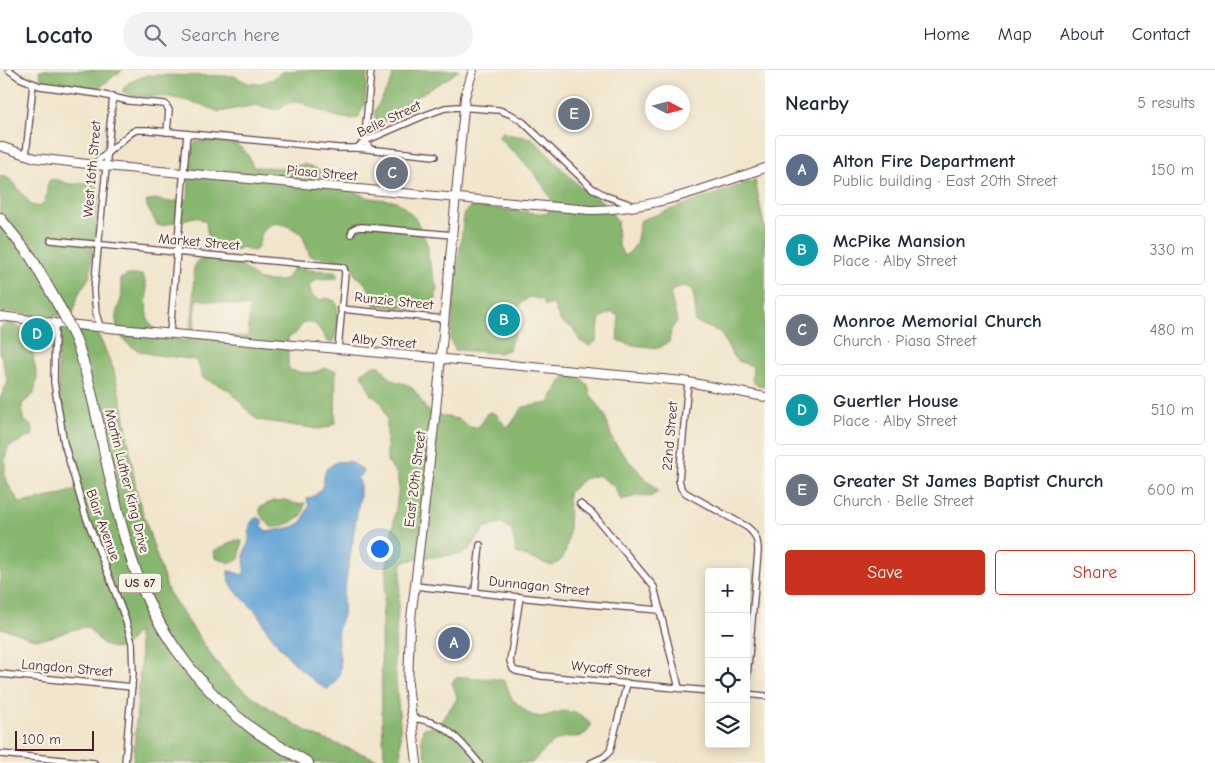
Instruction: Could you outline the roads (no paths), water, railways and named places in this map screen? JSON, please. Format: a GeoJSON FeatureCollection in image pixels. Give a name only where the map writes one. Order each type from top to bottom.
{"type":"FeatureCollection","features":[{"type":"Feature","properties":{"kind":"highway","name":"Martin Luther King Drive"},"geometry":{"type":"LineString","coordinates":[[0,218],[31,257],[76,340],[87,376],[124,532],[136,573],[152,610],[176,649],[223,704],[267,739],[308,763]]}},
{"type":"Feature","properties":{"kind":"street"},"geometry":{"type":"LineString","coordinates":[[9,70],[33,84],[113,96],[129,101],[153,102],[167,105],[169,110],[167,132]]}},
{"type":"Feature","properties":{"kind":"street"},"geometry":{"type":"LineString","coordinates":[[370,149],[365,141],[371,70]]}},
{"type":"Feature","properties":{"kind":"street","name":"East 20th Street"},"geometry":{"type":"LineString","coordinates":[[417,763],[408,684],[408,646],[441,359],[465,97],[474,70]]}},
{"type":"Feature","properties":{"kind":"street"},"geometry":{"type":"LineString","coordinates":[[26,155],[33,84]]}},
{"type":"Feature","properties":{"kind":"street","name":"West 16th Street"},"geometry":{"type":"LineString","coordinates":[[100,327],[94,298],[106,154],[113,96]]}},
{"type":"Feature","properties":{"kind":"street","name":"Belle Street"},"geometry":{"type":"LineString","coordinates":[[93,165],[136,130],[338,148],[357,148],[365,141],[438,110],[451,107],[493,109],[512,115],[523,122],[592,188],[606,196],[638,207]]}},
{"type":"Feature","properties":{"kind":"street"},"geometry":{"type":"LineString","coordinates":[[170,333],[187,134]]}},
{"type":"Feature","properties":{"kind":"street"},"geometry":{"type":"LineString","coordinates":[[0,146],[35,158],[93,165]]}},
{"type":"Feature","properties":{"kind":"street"},"geometry":{"type":"LineString","coordinates":[[357,148],[435,156]]}},
{"type":"Feature","properties":{"kind":"street","name":"Piasa Street"},"geometry":{"type":"LineString","coordinates":[[93,165],[590,210],[638,207]]}},
{"type":"Feature","properties":{"kind":"street"},"geometry":{"type":"LineString","coordinates":[[638,207],[672,199],[765,168]]}},
{"type":"Feature","properties":{"kind":"street"},"geometry":{"type":"LineString","coordinates":[[350,234],[355,228],[363,227],[453,235]]}},
{"type":"Feature","properties":{"kind":"street","name":"Market Street"},"geometry":{"type":"LineString","coordinates":[[51,240],[344,268],[341,309]]}},
{"type":"Feature","properties":{"kind":"street"},"geometry":{"type":"LineString","coordinates":[[338,349],[341,309]]}},
{"type":"Feature","properties":{"kind":"street","name":"Runzie Street"},"geometry":{"type":"LineString","coordinates":[[341,309],[445,319]]}},
{"type":"Feature","properties":{"kind":"street","name":"Alby Street"},"geometry":{"type":"LineString","coordinates":[[0,316],[55,323],[688,382],[765,397]]}},
{"type":"Feature","properties":{"kind":"street","name":"Blair Avenue"},"geometry":{"type":"LineString","coordinates":[[55,323],[53,368],[59,420],[85,514],[130,632],[134,656],[125,763]]}},
{"type":"Feature","properties":{"kind":"street","name":"22nd Street"},"geometry":{"type":"LineString","coordinates":[[688,382],[679,472],[680,485],[684,491],[751,529],[756,536],[758,552],[749,658]]}},
{"type":"Feature","properties":{"kind":"street"},"geometry":{"type":"LineString","coordinates":[[580,504],[592,513],[651,582],[656,593],[679,688]]}},
{"type":"Feature","properties":{"kind":"street"},"geometry":{"type":"LineString","coordinates":[[475,591],[480,545]]}},
{"type":"Feature","properties":{"kind":"street","name":"Dunnagan Street"},"geometry":{"type":"LineString","coordinates":[[415,586],[660,610]]}},
{"type":"Feature","properties":{"kind":"street","name":"Wycoff Street"},"geometry":{"type":"LineString","coordinates":[[520,597],[510,661],[513,669],[520,673],[705,691]]}},
{"type":"Feature","properties":{"kind":"street","name":"Langdon Street"},"geometry":{"type":"LineString","coordinates":[[0,674],[132,687]]}},
{"type":"Feature","properties":{"kind":"street"},"geometry":{"type":"LineString","coordinates":[[591,763],[604,757],[610,751],[627,683]]}},
{"type":"Feature","properties":{"kind":"street"},"geometry":{"type":"LineString","coordinates":[[750,694],[765,696]]}},
{"type":"Feature","properties":{"kind":"street"},"geometry":{"type":"LineString","coordinates":[[411,718],[428,720],[449,730],[462,742],[479,763]]}},
{"type":"Feature","properties":{"kind":"street"},"geometry":{"type":"LineString","coordinates":[[0,754],[52,761],[94,763]]}},
{"type":"Feature","properties":{"kind":"water"},"geometry":{"type":"Polygon","coordinates":[[[349,461],[362,469],[363,473],[357,478],[360,482],[360,495],[343,599],[343,615],[338,628],[340,669],[334,683],[327,689],[295,664],[280,647],[256,612],[234,588],[228,571],[243,575],[245,568],[244,554],[249,540],[250,526],[255,518],[262,520],[262,526],[267,532],[293,527],[302,522],[309,506],[307,499],[320,491],[326,469],[336,462],[349,461]]]}},
{"type":"Feature","properties":{"kind":"place","name":"Greater St James Baptist Church"},"geometry":{"type":"Point","coordinates":[574,114]}},
{"type":"Feature","properties":{"kind":"place","name":"Monroe Memorial Church"},"geometry":{"type":"Point","coordinates":[392,173]}},
{"type":"Feature","properties":{"kind":"place","name":"McPike Mansion"},"geometry":{"type":"Point","coordinates":[504,320]}},
{"type":"Feature","properties":{"kind":"place","name":"Guertler House"},"geometry":{"type":"Point","coordinates":[37,334]}},
{"type":"Feature","properties":{"kind":"place","name":"Alton Fire Department"},"geometry":{"type":"Point","coordinates":[454,643]}}]}
